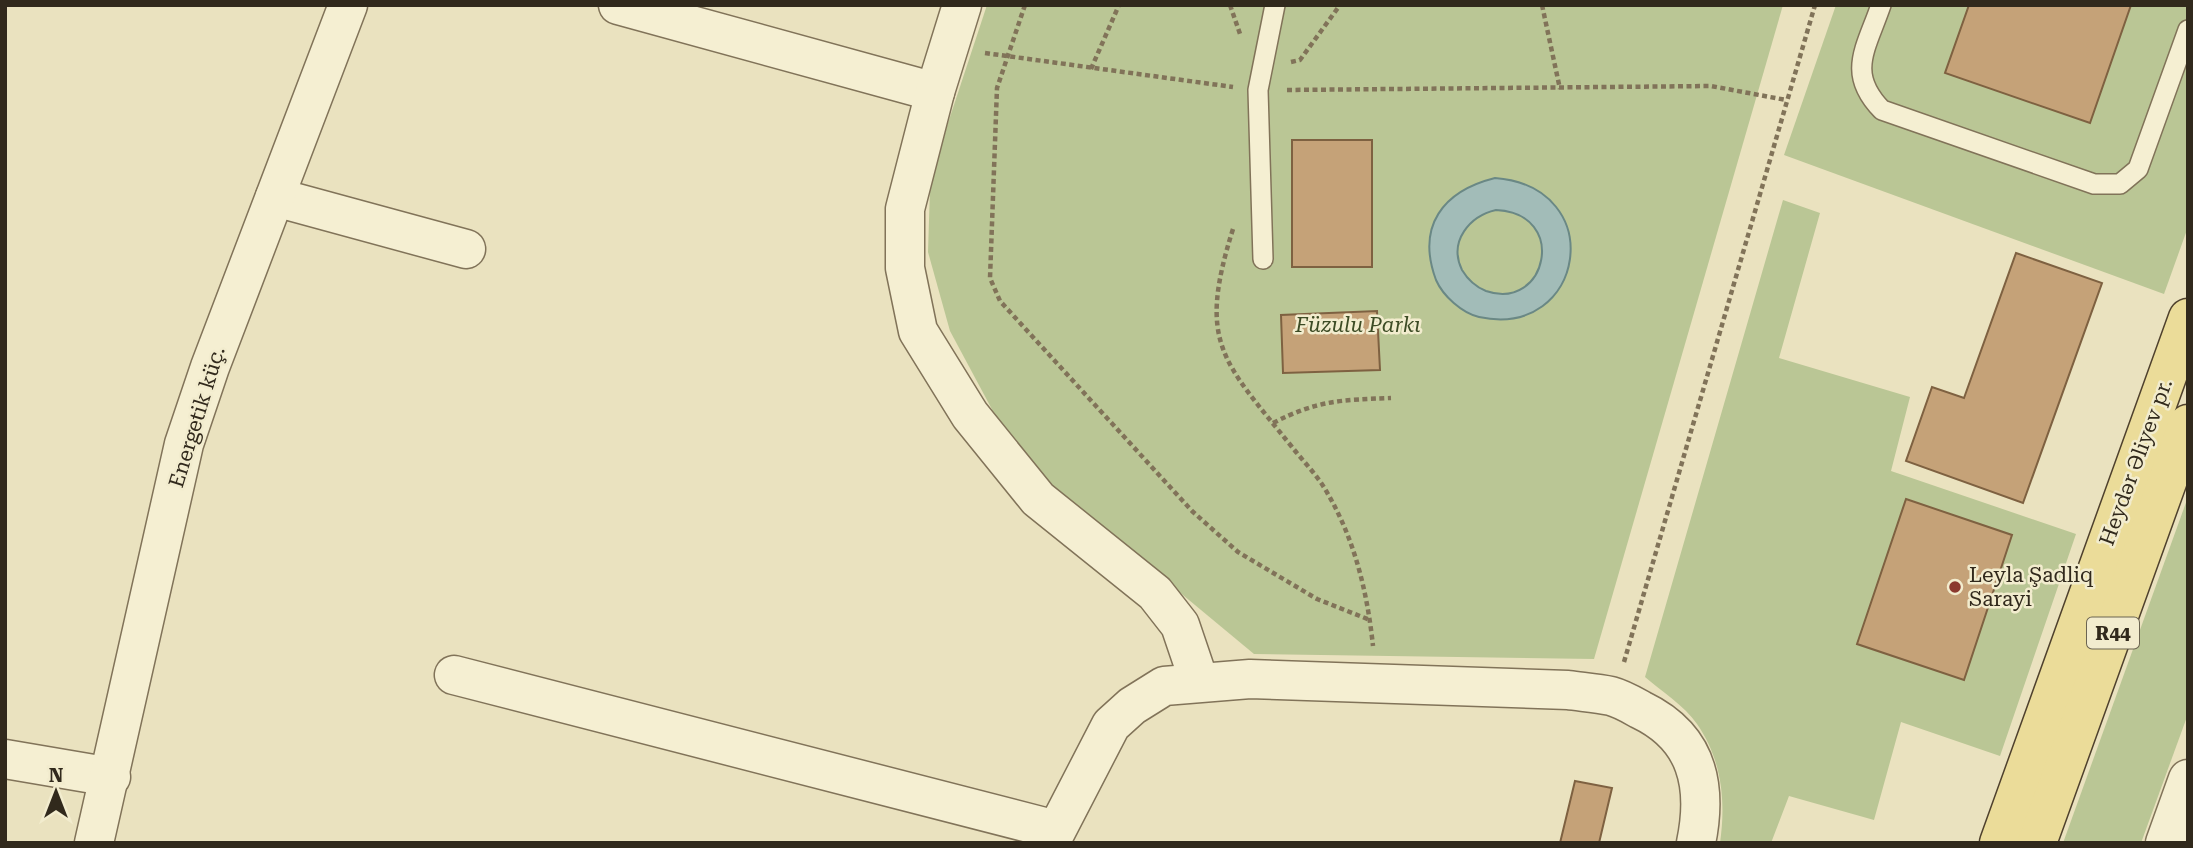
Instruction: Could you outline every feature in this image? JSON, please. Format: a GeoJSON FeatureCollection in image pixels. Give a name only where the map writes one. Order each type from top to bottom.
{"type":"FeatureCollection","features":[{"type":"Feature","properties":{"kind":"main road","name":"Heydər Əliyev pr."},"geometry":{"type":"LineString","coordinates":[[1999,843],[2188,318]]}},
{"type":"Feature","properties":{"kind":"main road","name":"Heydər Əliyev pr."},"geometry":{"type":"LineString","coordinates":[[2037,843],[2188,424]]}},
{"type":"Feature","properties":{"kind":"street","name":"Energetik küç."},"geometry":{"type":"LineString","coordinates":[[94,843],[111,778],[184,444],[348,5]]}},
{"type":"Feature","properties":{"kind":"street"},"geometry":{"type":"LineString","coordinates":[[618,5],[935,92]]}},
{"type":"Feature","properties":{"kind":"street"},"geometry":{"type":"LineString","coordinates":[[962,5],[935,92],[905,209],[905,268],[918,331],[970,415],[1038,499],[1155,593],[1180,625],[1199,681]]}},
{"type":"Feature","properties":{"kind":"street"},"geometry":{"type":"LineString","coordinates":[[275,197],[466,249]]}},
{"type":"Feature","properties":{"kind":"street"},"geometry":{"type":"LineString","coordinates":[[454,676],[1053,836],[1111,725],[1132,706],[1164,686],[1199,681],[1368,681],[1568,690],[1614,697],[1650,714],[1683,740],[1698,772],[1701,817],[1696,843]]}},
{"type":"Feature","properties":{"kind":"street"},"geometry":{"type":"LineString","coordinates":[[5,759],[111,778]]}},
{"type":"Feature","properties":{"kind":"street"},"geometry":{"type":"LineString","coordinates":[[2165,843],[2188,779]]}},
{"type":"Feature","properties":{"kind":"lane"},"geometry":{"type":"LineString","coordinates":[[1263,259],[1258,90],[1275,5]]}},
{"type":"Feature","properties":{"kind":"lane"},"geometry":{"type":"LineString","coordinates":[[1881,5],[1860,65],[1865,92],[1882,110],[2094,184],[2120,184],[2138,169],[2188,30]]}},
{"type":"Feature","properties":{"kind":"path"},"geometry":{"type":"LineString","coordinates":[[1025,5],[997,88],[990,278],[1000,301],[1192,511],[1238,552],[1317,599],[1370,620]]}},
{"type":"Feature","properties":{"kind":"path"},"geometry":{"type":"LineString","coordinates":[[1091,69],[1119,5]]}},
{"type":"Feature","properties":{"kind":"path"},"geometry":{"type":"LineString","coordinates":[[1542,5],[1560,89]]}},
{"type":"Feature","properties":{"kind":"path"},"geometry":{"type":"LineString","coordinates":[[1614,697],[1815,5]]}},
{"type":"Feature","properties":{"kind":"path"},"geometry":{"type":"LineString","coordinates":[[950,46],[1007,57],[1258,90],[1711,86],[1786,100]]}},
{"type":"Feature","properties":{"kind":"path"},"geometry":{"type":"LineString","coordinates":[[1262,206],[1242,212],[1233,226],[1219,273],[1215,329],[1230,369],[1325,488],[1355,552],[1370,620],[1374,655],[1368,681]]}},
{"type":"Feature","properties":{"kind":"path"},"geometry":{"type":"LineString","coordinates":[[1273,423],[1304,407],[1325,401],[1391,398]]}},
{"type":"Feature","properties":{"kind":"green space","name":"Füzulu Parkı"},"geometry":{"type":"Polygon","coordinates":[[[987,5],[1783,5],[1594,659],[1254,654],[1054,488],[995,415],[950,331],[928,252],[930,189],[947,126],[987,5]]]}},
{"type":"Feature","properties":{"kind":"green space"},"geometry":{"type":"Polygon","coordinates":[[[1836,5],[2188,5],[2188,227],[2164,294],[1784,155],[1836,5]]]}},
{"type":"Feature","properties":{"kind":"green space"},"geometry":{"type":"Polygon","coordinates":[[[1783,200],[1820,213],[1779,358],[1910,397],[1891,471],[2076,534],[2000,756],[1901,722],[1874,820],[1789,796],[1771,843],[1720,843],[1722,796],[1712,752],[1692,717],[1645,677],[1783,200]]]}},
{"type":"Feature","properties":{"kind":"green space"},"geometry":{"type":"Polygon","coordinates":[[[2188,497],[2188,714],[2141,843],[2063,843],[2188,497]]]}},
{"type":"Feature","properties":{"kind":"water"},"geometry":{"type":"Polygon","coordinates":[[[1495,178],[1532,188],[1556,207],[1568,232],[1570,260],[1561,286],[1542,306],[1515,318],[1479,317],[1466,312],[1443,292],[1436,280],[1429,243],[1432,227],[1448,202],[1477,184],[1495,178]],[[1496,210],[1486,213],[1470,224],[1460,240],[1458,259],[1462,270],[1472,283],[1486,291],[1507,294],[1524,288],[1535,275],[1541,260],[1541,242],[1534,227],[1519,215],[1496,210]]]}},
{"type":"Feature","properties":{"kind":"building"},"geometry":{"type":"Polygon","coordinates":[[[1969,5],[2131,5],[2090,123],[1945,73],[1969,5]]]}},
{"type":"Feature","properties":{"kind":"building"},"geometry":{"type":"Polygon","coordinates":[[[1292,140],[1372,140],[1372,267],[1292,267],[1292,140]]]}},
{"type":"Feature","properties":{"kind":"building"},"geometry":{"type":"Polygon","coordinates":[[[2016,253],[2102,283],[2023,503],[1906,461],[1932,387],[1964,398],[2016,253]]]}},
{"type":"Feature","properties":{"kind":"building"},"geometry":{"type":"Polygon","coordinates":[[[1377,311],[1380,370],[1283,373],[1281,315],[1377,311]]]}},
{"type":"Feature","properties":{"kind":"building"},"geometry":{"type":"Polygon","coordinates":[[[1906,499],[2012,535],[1964,680],[1857,644],[1906,499]]]}},
{"type":"Feature","properties":{"kind":"building"},"geometry":{"type":"Polygon","coordinates":[[[1575,781],[1612,788],[1599,843],[1560,843],[1575,781]]]}},
{"type":"Feature","properties":{"kind":"place","name":"Leyla Şadliq Sarayi"},"geometry":{"type":"Point","coordinates":[1955,587]}}]}
